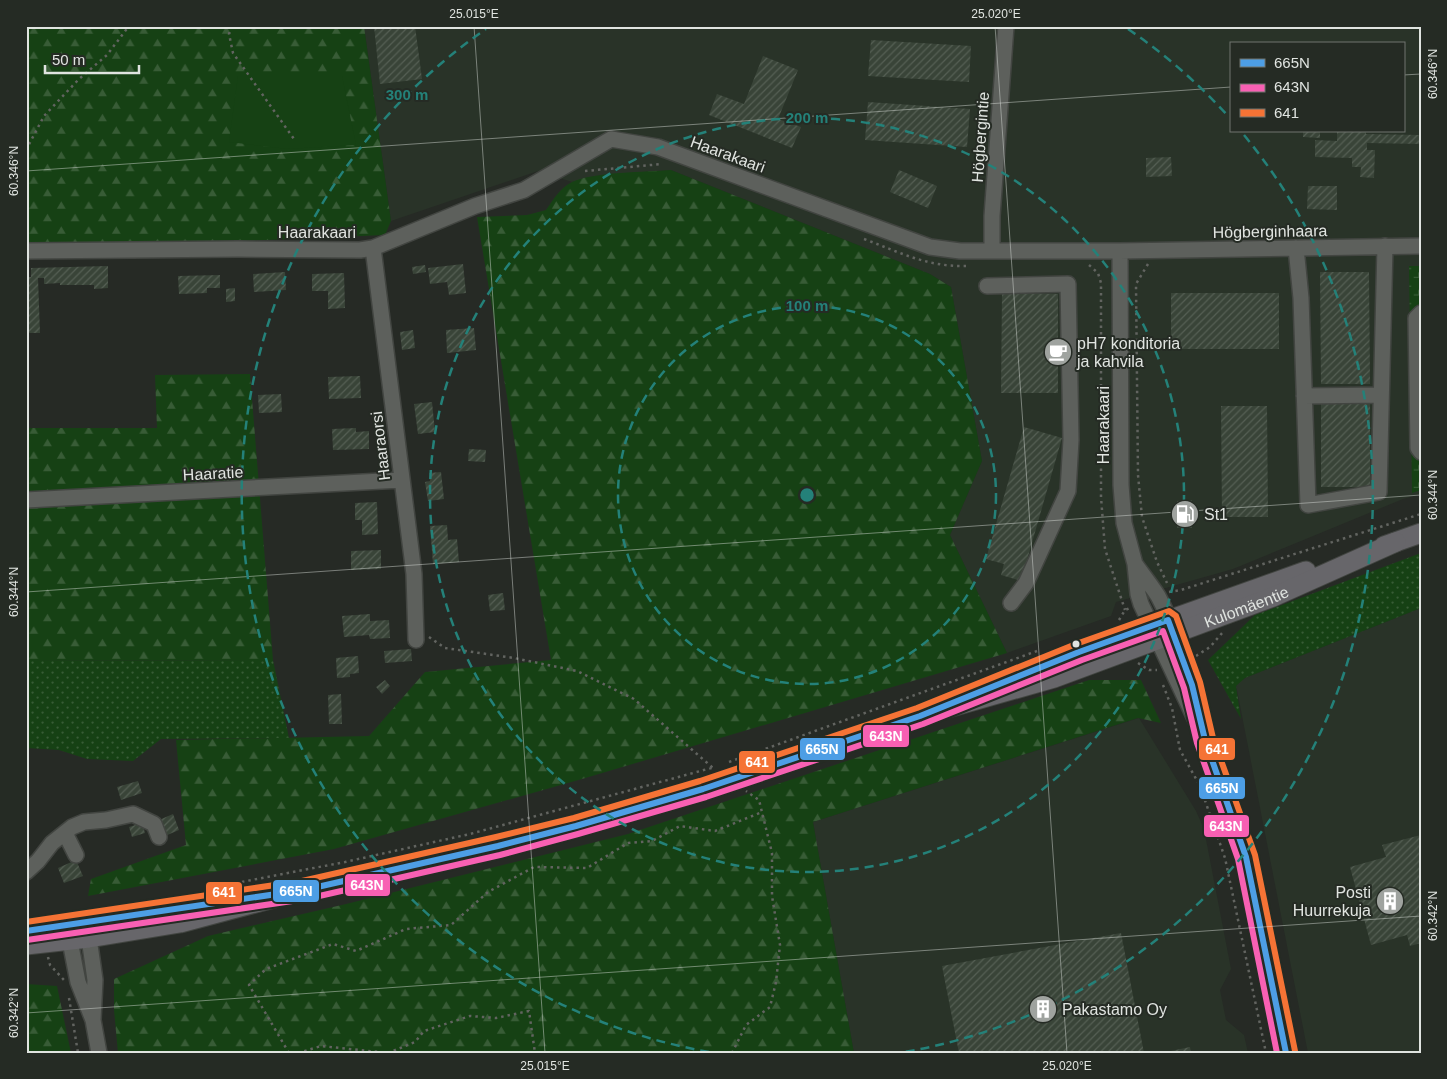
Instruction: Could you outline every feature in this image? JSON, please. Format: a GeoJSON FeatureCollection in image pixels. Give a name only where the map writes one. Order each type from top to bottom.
{"type":"FeatureCollection","features":[{"type":"Feature","properties":{"kind":"main road","name":"Kulomäentie"},"geometry":{"type":"LineString","coordinates":[[26,945],[46,943],[79,934],[304,890],[576,826],[704,788],[920,716],[1054,678],[1266,584],[1421,533]]}},
{"type":"Feature","properties":{"kind":"main road","name":"Kulomäentie"},"geometry":{"type":"LineString","coordinates":[[26,931],[79,934]]}},
{"type":"Feature","properties":{"kind":"street","name":"Högbergintie"},"geometry":{"type":"LineString","coordinates":[[992,251],[992,216],[1006,26]]}},
{"type":"Feature","properties":{"kind":"street","name":"Haarakaari"},"geometry":{"type":"LineString","coordinates":[[26,250],[360,250],[373,248],[475,206],[524,190],[611,139],[658,147],[930,246],[960,251],[1120,251],[1121,485],[1124,524],[1135,564],[1141,604],[1163,630]]}},
{"type":"Feature","properties":{"kind":"street"},"geometry":{"type":"LineString","coordinates":[[1296,248],[1301,298],[1308,505],[1379,492],[1384,246]]}},
{"type":"Feature","properties":{"kind":"street","name":"Högberginhaara"},"geometry":{"type":"LineString","coordinates":[[1120,251],[1421,246]]}},
{"type":"Feature","properties":{"kind":"street","name":"Haaraorsi"},"geometry":{"type":"LineString","coordinates":[[373,248],[401,480],[406,502],[414,574],[416,635]]}},
{"type":"Feature","properties":{"kind":"street"},"geometry":{"type":"LineString","coordinates":[[987,286],[1068,284],[1071,440],[1068,491],[1026,583],[1011,603]]}},
{"type":"Feature","properties":{"kind":"street"},"geometry":{"type":"LineString","coordinates":[[1421,313],[1416,318],[1418,448],[1421,452]]}},
{"type":"Feature","properties":{"kind":"street"},"geometry":{"type":"LineString","coordinates":[[1304,396],[1381,395]]}},
{"type":"Feature","properties":{"kind":"street","name":"Haaratie"},"geometry":{"type":"LineString","coordinates":[[26,500],[401,480]]}},
{"type":"Feature","properties":{"kind":"street","name":"Haarakaari"},"geometry":{"type":"LineString","coordinates":[[1135,564],[1165,594],[1163,630]]}},
{"type":"Feature","properties":{"kind":"street"},"geometry":{"type":"LineString","coordinates":[[1163,630],[1184,660],[1205,740],[1246,857],[1286,1053]]}},
{"type":"Feature","properties":{"kind":"street"},"geometry":{"type":"LineString","coordinates":[[1163,630],[1169,665],[1205,740]]}},
{"type":"Feature","properties":{"kind":"street"},"geometry":{"type":"LineString","coordinates":[[26,872],[38,861],[52,843],[72,827],[84,822],[106,820],[133,814],[154,824],[158,836]]}},
{"type":"Feature","properties":{"kind":"street"},"geometry":{"type":"LineString","coordinates":[[65,833],[76,855]]}},
{"type":"Feature","properties":{"kind":"street"},"geometry":{"type":"LineString","coordinates":[[79,934],[78,982],[93,1020],[99,1053]]}},
{"type":"Feature","properties":{"kind":"path"},"geometry":{"type":"LineString","coordinates":[[26,150],[44,116],[79,80],[107,55],[128,26]]}},
{"type":"Feature","properties":{"kind":"path"},"geometry":{"type":"LineString","coordinates":[[232,26],[229,34],[233,53],[294,139]]}},
{"type":"Feature","properties":{"kind":"path"},"geometry":{"type":"LineString","coordinates":[[581,172],[664,163]]}},
{"type":"Feature","properties":{"kind":"path"},"geometry":{"type":"LineString","coordinates":[[858,236],[921,261],[939,265],[967,266]]}},
{"type":"Feature","properties":{"kind":"path"},"geometry":{"type":"LineString","coordinates":[[1154,263],[1147,265],[1136,284],[1138,475],[1142,517],[1165,594],[1421,514]]}},
{"type":"Feature","properties":{"kind":"path"},"geometry":{"type":"LineString","coordinates":[[1081,264],[1094,268],[1098,273],[1101,283],[1102,533],[1105,549],[1125,610]]}},
{"type":"Feature","properties":{"kind":"path"},"geometry":{"type":"LineString","coordinates":[[1112,623],[1120,620],[1125,610],[1141,604]]}},
{"type":"Feature","properties":{"kind":"path"},"geometry":{"type":"LineString","coordinates":[[1184,660],[1200,654],[1210,647],[1224,628]]}},
{"type":"Feature","properties":{"kind":"path"},"geometry":{"type":"LineString","coordinates":[[416,635],[445,648],[514,658],[577,672],[634,700],[713,768]]}},
{"type":"Feature","properties":{"kind":"path"},"geometry":{"type":"LineString","coordinates":[[728,763],[1040,650]]}},
{"type":"Feature","properties":{"kind":"path"},"geometry":{"type":"LineString","coordinates":[[1169,665],[1157,670],[1172,708],[1180,750],[1200,786],[1225,858],[1266,1053]]}},
{"type":"Feature","properties":{"kind":"path"},"geometry":{"type":"LineString","coordinates":[[208,888],[345,862],[470,834],[719,766]]}},
{"type":"Feature","properties":{"kind":"path"},"geometry":{"type":"LineString","coordinates":[[732,1053],[746,1025],[770,1007],[776,982],[780,945],[772,896],[772,853],[759,800]]}},
{"type":"Feature","properties":{"kind":"path"},"geometry":{"type":"LineString","coordinates":[[289,1053],[249,985],[266,969],[333,944],[356,950],[406,929],[451,925],[488,892],[534,867],[587,868],[628,843],[652,841],[680,826],[715,831],[762,812]]}},
{"type":"Feature","properties":{"kind":"path"},"geometry":{"type":"LineString","coordinates":[[46,943],[50,965],[64,980],[66,986]]}},
{"type":"Feature","properties":{"kind":"path"},"geometry":{"type":"LineString","coordinates":[[68,996],[78,1053]]}},
{"type":"Feature","properties":{"kind":"path"},"geometry":{"type":"LineString","coordinates":[[298,1053],[321,1046],[388,1052],[415,1042],[424,1031],[470,1016],[496,1018],[529,1011],[535,1053]]}},
{"type":"Feature","properties":{"kind":"shaded area"},"geometry":{"type":"Polygon","coordinates":[[[364,26],[1421,26],[1421,494],[1403,499],[1233,569],[1116,602],[1111,616],[1007,653],[950,535],[982,461],[951,287],[930,274],[671,170],[595,176],[572,182],[538,171],[391,221],[364,26]]]}},
{"type":"Feature","properties":{"kind":"shaded area"},"geometry":{"type":"Polygon","coordinates":[[[1421,608],[1421,1053],[1308,1053],[1236,685],[1245,678],[1421,608]]]}},
{"type":"Feature","properties":{"kind":"shaded area"},"geometry":{"type":"Polygon","coordinates":[[[1139,718],[1196,811],[1204,829],[1231,969],[1220,990],[1226,1020],[1244,1035],[1248,1053],[854,1053],[813,822],[1139,718]]]}},
{"type":"Feature","properties":{"kind":"green space"},"geometry":{"type":"Polygon","coordinates":[[[26,26],[364,26],[391,221],[385,235],[149,245],[26,253],[26,26]]]}},
{"type":"Feature","properties":{"kind":"green space"},"geometry":{"type":"Polygon","coordinates":[[[238,76],[342,76],[356,145],[287,149],[229,142],[238,76]]]}},
{"type":"Feature","properties":{"kind":"green space"},"geometry":{"type":"Polygon","coordinates":[[[671,170],[930,274],[951,287],[982,461],[950,535],[1007,653],[582,779],[334,849],[88,896],[91,879],[186,845],[176,740],[369,736],[425,672],[551,660],[477,217],[527,215],[546,210],[557,194],[572,182],[593,176],[671,170]]]}},
{"type":"Feature","properties":{"kind":"green space"},"geometry":{"type":"Polygon","coordinates":[[[1409,266],[1421,266],[1421,490],[1412,493],[1409,266]]]}},
{"type":"Feature","properties":{"kind":"green space"},"geometry":{"type":"Polygon","coordinates":[[[250,374],[273,660],[26,661],[26,428],[157,428],[155,375],[250,374]]]}},
{"type":"Feature","properties":{"kind":"green space"},"geometry":{"type":"Polygon","coordinates":[[[1421,553],[1421,608],[1245,678],[1236,686],[1241,719],[1208,660],[1255,615],[1421,553]]]}},
{"type":"Feature","properties":{"kind":"green space"},"geometry":{"type":"Polygon","coordinates":[[[273,660],[289,738],[161,739],[133,761],[87,759],[59,750],[26,748],[26,661],[273,660]]]}},
{"type":"Feature","properties":{"kind":"green space"},"geometry":{"type":"Polygon","coordinates":[[[1089,680],[1141,680],[1161,723],[1138,718],[813,822],[854,1053],[118,1053],[114,1010],[114,979],[208,936],[628,834],[1089,680]]]}},
{"type":"Feature","properties":{"kind":"green space"},"geometry":{"type":"Polygon","coordinates":[[[26,984],[57,986],[71,1053],[26,1053],[26,984]]]}},
{"type":"Feature","properties":{"kind":"building"},"geometry":{"type":"Polygon","coordinates":[[[374,26],[415,26],[422,79],[380,84],[374,26]]]}},
{"type":"Feature","properties":{"kind":"building"},"geometry":{"type":"Polygon","coordinates":[[[871,40],[971,46],[969,82],[868,76],[871,40]]]}},
{"type":"Feature","properties":{"kind":"building"},"geometry":{"type":"Polygon","coordinates":[[[763,56],[798,70],[778,119],[801,127],[792,148],[709,115],[717,94],[744,104],[763,56]]]}},
{"type":"Feature","properties":{"kind":"building"},"geometry":{"type":"Polygon","coordinates":[[[868,102],[970,109],[967,147],[865,140],[868,102]]]}},
{"type":"Feature","properties":{"kind":"building"},"geometry":{"type":"Polygon","coordinates":[[[1303,132],[1320,132],[1320,138],[1303,137],[1303,132]]]}},
{"type":"Feature","properties":{"kind":"building"},"geometry":{"type":"Polygon","coordinates":[[[1337,132],[1420,135],[1420,144],[1367,143],[1367,150],[1375,150],[1374,178],[1360,177],[1361,167],[1352,167],[1352,158],[1315,157],[1315,140],[1337,141],[1337,132]]]}},
{"type":"Feature","properties":{"kind":"building"},"geometry":{"type":"Polygon","coordinates":[[[1171,157],[1172,176],[1146,177],[1146,158],[1171,157]]]}},
{"type":"Feature","properties":{"kind":"building"},"geometry":{"type":"Polygon","coordinates":[[[899,170],[937,186],[928,208],[890,192],[899,170]]]}},
{"type":"Feature","properties":{"kind":"building"},"geometry":{"type":"Polygon","coordinates":[[[1308,186],[1337,186],[1337,210],[1307,209],[1308,186]]]}},
{"type":"Feature","properties":{"kind":"building"},"geometry":{"type":"Polygon","coordinates":[[[463,264],[466,293],[449,295],[447,282],[430,284],[428,268],[463,264]]]}},
{"type":"Feature","properties":{"kind":"building"},"geometry":{"type":"Polygon","coordinates":[[[425,265],[426,272],[413,274],[412,267],[425,265]]]}},
{"type":"Feature","properties":{"kind":"building"},"geometry":{"type":"Polygon","coordinates":[[[108,266],[108,288],[94,289],[94,285],[44,284],[44,278],[38,278],[40,333],[26,333],[26,277],[31,277],[31,268],[108,266]]]}},
{"type":"Feature","properties":{"kind":"building"},"geometry":{"type":"Polygon","coordinates":[[[285,272],[286,290],[254,292],[253,274],[285,272]]]}},
{"type":"Feature","properties":{"kind":"building"},"geometry":{"type":"Polygon","coordinates":[[[1320,272],[1369,272],[1370,384],[1321,384],[1320,272]]]}},
{"type":"Feature","properties":{"kind":"building"},"geometry":{"type":"Polygon","coordinates":[[[344,273],[345,308],[328,309],[328,291],[312,291],[312,274],[344,273]]]}},
{"type":"Feature","properties":{"kind":"building"},"geometry":{"type":"Polygon","coordinates":[[[220,275],[220,288],[207,288],[207,293],[179,294],[178,276],[220,275]]]}},
{"type":"Feature","properties":{"kind":"building"},"geometry":{"type":"Polygon","coordinates":[[[235,288],[235,301],[226,302],[226,289],[235,288]]]}},
{"type":"Feature","properties":{"kind":"building"},"geometry":{"type":"Polygon","coordinates":[[[1002,293],[1058,294],[1058,393],[1001,393],[1002,293]]]}},
{"type":"Feature","properties":{"kind":"building"},"geometry":{"type":"Polygon","coordinates":[[[1171,293],[1279,293],[1279,349],[1171,349],[1171,293]]]}},
{"type":"Feature","properties":{"kind":"building"},"geometry":{"type":"Polygon","coordinates":[[[474,328],[476,350],[447,353],[446,330],[474,328]]]}},
{"type":"Feature","properties":{"kind":"building"},"geometry":{"type":"Polygon","coordinates":[[[413,330],[415,348],[402,350],[400,332],[413,330]]]}},
{"type":"Feature","properties":{"kind":"building"},"geometry":{"type":"Polygon","coordinates":[[[360,376],[361,398],[329,399],[328,377],[360,376]]]}},
{"type":"Feature","properties":{"kind":"building"},"geometry":{"type":"Polygon","coordinates":[[[281,394],[282,412],[259,413],[258,395],[281,394]]]}},
{"type":"Feature","properties":{"kind":"building"},"geometry":{"type":"Polygon","coordinates":[[[1370,401],[1370,487],[1321,487],[1321,402],[1370,401]]]}},
{"type":"Feature","properties":{"kind":"building"},"geometry":{"type":"Polygon","coordinates":[[[432,402],[435,432],[418,434],[414,404],[432,402]]]}},
{"type":"Feature","properties":{"kind":"building"},"geometry":{"type":"Polygon","coordinates":[[[1221,406],[1267,406],[1268,517],[1222,517],[1221,406]]]}},
{"type":"Feature","properties":{"kind":"building"},"geometry":{"type":"Polygon","coordinates":[[[1024,427],[1062,438],[1021,581],[1001,575],[1004,564],[986,559],[1024,427]]]}},
{"type":"Feature","properties":{"kind":"building"},"geometry":{"type":"Polygon","coordinates":[[[356,428],[356,432],[369,431],[369,449],[333,450],[332,429],[356,428]]]}},
{"type":"Feature","properties":{"kind":"building"},"geometry":{"type":"Polygon","coordinates":[[[469,449],[486,450],[485,462],[468,461],[469,449]]]}},
{"type":"Feature","properties":{"kind":"building"},"geometry":{"type":"Polygon","coordinates":[[[441,472],[444,499],[428,501],[425,482],[430,481],[429,473],[441,472]]]}},
{"type":"Feature","properties":{"kind":"building"},"geometry":{"type":"Polygon","coordinates":[[[1192,500],[1192,528],[1177,528],[1177,501],[1192,500]]]}},
{"type":"Feature","properties":{"kind":"building"},"geometry":{"type":"Polygon","coordinates":[[[377,502],[378,534],[362,535],[362,520],[355,520],[355,503],[377,502]]]}},
{"type":"Feature","properties":{"kind":"building"},"geometry":{"type":"Polygon","coordinates":[[[447,525],[448,540],[457,539],[459,562],[433,564],[430,526],[447,525]]]}},
{"type":"Feature","properties":{"kind":"building"},"geometry":{"type":"Polygon","coordinates":[[[381,550],[381,569],[351,570],[351,551],[381,550]]]}},
{"type":"Feature","properties":{"kind":"building"},"geometry":{"type":"Polygon","coordinates":[[[503,593],[505,610],[490,611],[488,595],[503,593]]]}},
{"type":"Feature","properties":{"kind":"building"},"geometry":{"type":"Polygon","coordinates":[[[370,614],[370,621],[389,620],[390,638],[370,639],[369,635],[344,637],[342,616],[370,614]]]}},
{"type":"Feature","properties":{"kind":"building"},"geometry":{"type":"Polygon","coordinates":[[[411,649],[412,661],[385,663],[384,651],[411,649]]]}},
{"type":"Feature","properties":{"kind":"building"},"geometry":{"type":"Polygon","coordinates":[[[358,656],[359,673],[350,674],[350,677],[337,678],[336,658],[358,656]]]}},
{"type":"Feature","properties":{"kind":"building"},"geometry":{"type":"Polygon","coordinates":[[[385,680],[390,686],[382,694],[376,687],[385,680]]]}},
{"type":"Feature","properties":{"kind":"building"},"geometry":{"type":"Polygon","coordinates":[[[341,694],[342,724],[329,724],[328,695],[341,694]]]}},
{"type":"Feature","properties":{"kind":"building"},"geometry":{"type":"Polygon","coordinates":[[[138,781],[142,793],[121,800],[117,787],[138,781]]]}},
{"type":"Feature","properties":{"kind":"building"},"geometry":{"type":"Polygon","coordinates":[[[173,814],[179,830],[165,836],[159,820],[173,814]]]}},
{"type":"Feature","properties":{"kind":"building"},"geometry":{"type":"Polygon","coordinates":[[[142,823],[145,833],[132,837],[129,827],[142,823]]]}},
{"type":"Feature","properties":{"kind":"building","name":"Posti Huurrekuja"},"geometry":{"type":"Polygon","coordinates":[[[1421,835],[1421,943],[1410,946],[1407,935],[1371,945],[1350,867],[1386,857],[1382,845],[1421,835]]]}},
{"type":"Feature","properties":{"kind":"building"},"geometry":{"type":"Polygon","coordinates":[[[76,860],[83,876],[64,883],[58,868],[76,860]]]}},
{"type":"Feature","properties":{"kind":"building","name":"Pakastamo Oy"},"geometry":{"type":"Polygon","coordinates":[[[1121,933],[1144,1053],[959,1053],[942,966],[1121,933]]]}},
{"type":"Feature","properties":{"kind":"building","name":"Pakastamo Oy"},"geometry":{"type":"Polygon","coordinates":[[[1190,1047],[1191,1053],[1166,1053],[1166,1052],[1190,1047]]]}},
{"type":"Feature","properties":{"kind":"transit line","name":"641"},"geometry":{"type":"LineString","coordinates":[[26,922],[302,881],[574,818],[700,781],[917,708],[1076,644],[1169,611],[1176,616],[1200,682],[1213,738],[1255,855],[1295,1051]]}},
{"type":"Feature","properties":{"kind":"transit line","name":"665N"},"geometry":{"type":"LineString","coordinates":[[26,931],[304,890],[498,846],[576,826],[703,789],[920,716],[1079,652],[1168,620],[1192,685],[1205,740],[1246,857],[1286,1053]]}},
{"type":"Feature","properties":{"kind":"transit line","name":"643N"},"geometry":{"type":"LineString","coordinates":[[27,940],[306,899],[500,855],[578,834],[706,797],[923,724],[1082,660],[1163,631],[1184,688],[1197,743],[1238,859],[1277,1053]]}},
{"type":"Feature","properties":{"kind":"place","name":"pH7 konditoria ja kahvila"},"geometry":{"type":"Point","coordinates":[1058,352]}},
{"type":"Feature","properties":{"kind":"place","name":"St1"},"geometry":{"type":"Point","coordinates":[1185,514]}},
{"type":"Feature","properties":{"kind":"place","name":"Posti Huurrekuja"},"geometry":{"type":"Point","coordinates":[1390,901]}},
{"type":"Feature","properties":{"kind":"place","name":"Pakastamo Oy"},"geometry":{"type":"Point","coordinates":[1043,1009]}}]}
